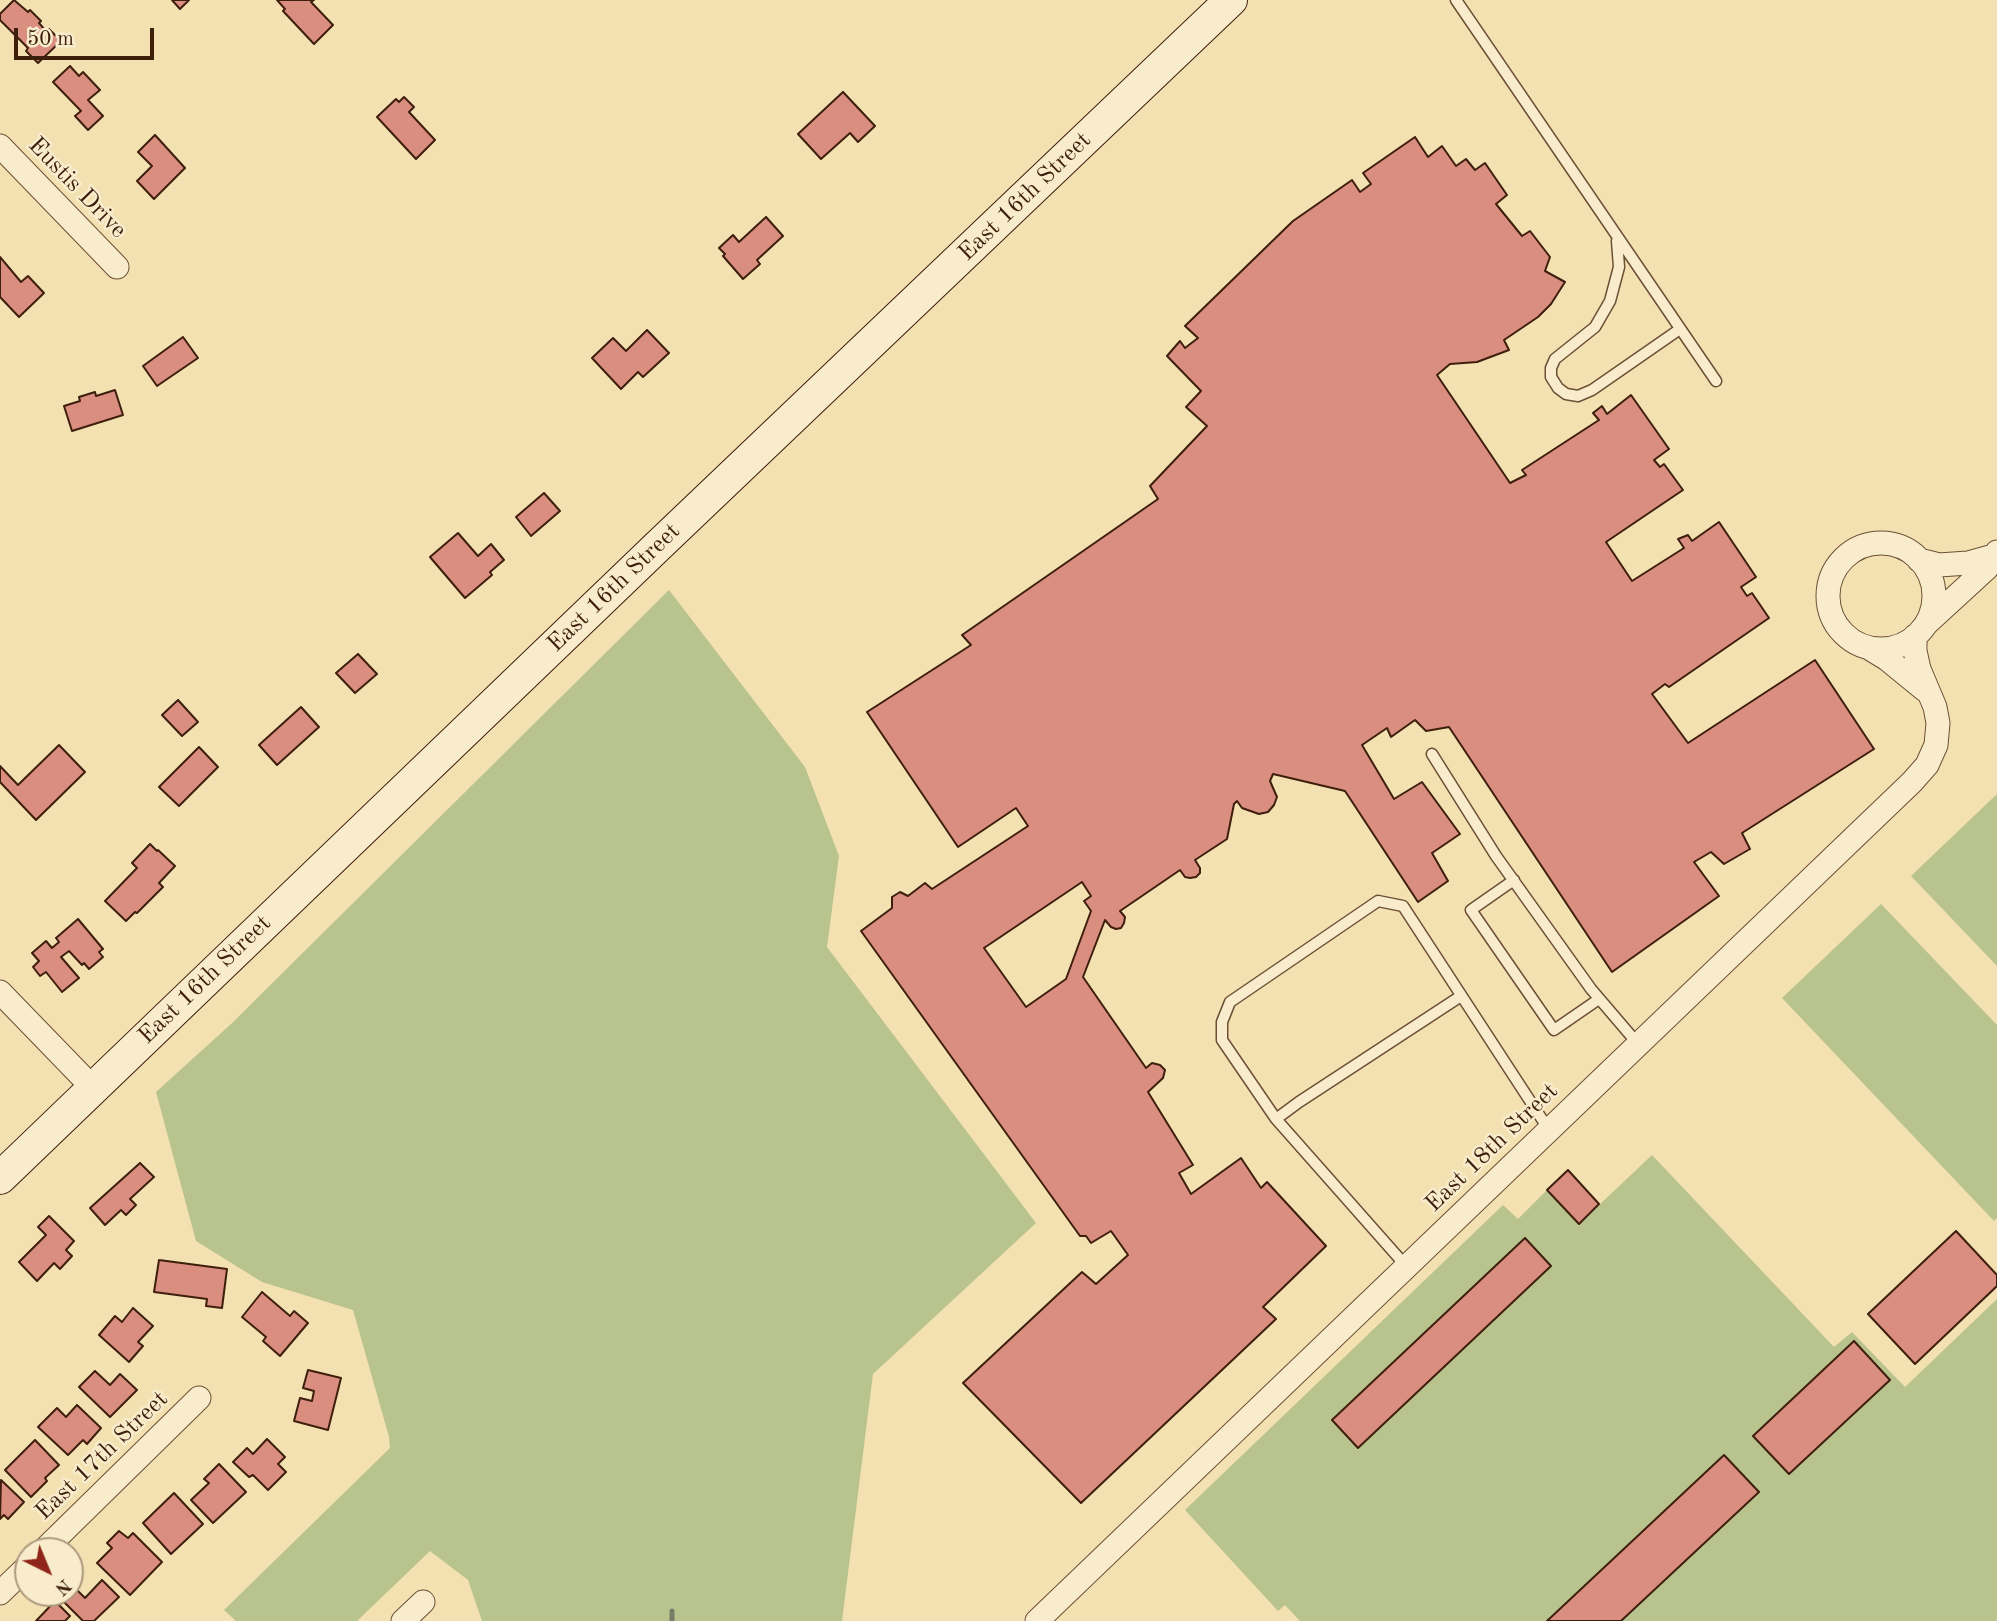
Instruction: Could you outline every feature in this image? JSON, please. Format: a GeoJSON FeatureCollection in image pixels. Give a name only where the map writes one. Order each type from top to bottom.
{"type":"FeatureCollection","features":[{"type":"Feature","properties":{"kind":"street","name":"East 16th Street"},"geometry":{"type":"LineString","coordinates":[[0,1178],[1231,0]]}},
{"type":"Feature","properties":{"kind":"street","name":"Eustis Drive"},"geometry":{"type":"LineString","coordinates":[[0,146],[117,267]]}},
{"type":"Feature","properties":{"kind":"street"},"geometry":{"type":"LineString","coordinates":[[1919,631],[1931,612],[1934,595],[1931,578],[1911,552],[1895,545],[1879,543],[1862,546],[1837,565],[1827,593],[1834,622],[1842,633],[1854,642],[1888,659],[1928,692]]}},
{"type":"Feature","properties":{"kind":"street"},"geometry":{"type":"LineString","coordinates":[[1919,560],[1939,565],[1968,564],[1995,554]]}},
{"type":"Feature","properties":{"kind":"street"},"geometry":{"type":"LineString","coordinates":[[1868,648],[1897,647],[1919,631],[1987,568],[1995,554]]}},
{"type":"Feature","properties":{"kind":"street","name":"East 18th Street"},"geometry":{"type":"LineString","coordinates":[[1037,1621],[1927,765],[1936,745],[1938,723],[1915,651],[1919,631]]}},
{"type":"Feature","properties":{"kind":"street"},"geometry":{"type":"LineString","coordinates":[[0,992],[93,1088]]}},
{"type":"Feature","properties":{"kind":"street","name":"East 17th Street"},"geometry":{"type":"LineString","coordinates":[[57,1537],[199,1398]]}},
{"type":"Feature","properties":{"kind":"street"},"geometry":{"type":"LineString","coordinates":[[0,1593],[14,1580]]}},
{"type":"Feature","properties":{"kind":"street"},"geometry":{"type":"LineString","coordinates":[[403,1621],[423,1602]]}},
{"type":"Feature","properties":{"kind":"lane"},"geometry":{"type":"LineString","coordinates":[[1456,0],[1716,381]]}},
{"type":"Feature","properties":{"kind":"lane"},"geometry":{"type":"LineString","coordinates":[[1616,234],[1619,267],[1610,301],[1595,327],[1555,359],[1551,377],[1558,388],[1566,394],[1578,396],[1592,390],[1680,329]]}},
{"type":"Feature","properties":{"kind":"lane"},"geometry":{"type":"LineString","coordinates":[[1432,754],[1514,880],[1591,989],[1638,1044]]}},
{"type":"Feature","properties":{"kind":"lane"},"geometry":{"type":"LineString","coordinates":[[1514,880],[1471,909],[1554,1030],[1600,999]]}},
{"type":"Feature","properties":{"kind":"lane"},"geometry":{"type":"LineString","coordinates":[[1406,1266],[1276,1119],[1222,1040],[1222,1022],[1230,1002],[1378,901],[1403,906],[1549,1130]]}},
{"type":"Feature","properties":{"kind":"lane"},"geometry":{"type":"LineString","coordinates":[[1276,1119],[1461,996]]}},
{"type":"Feature","properties":{"kind":"green space"},"geometry":{"type":"Polygon","coordinates":[[[669,590],[805,767],[839,856],[827,947],[1036,1223],[873,1374],[842,1621],[482,1621],[468,1580],[430,1551],[357,1621],[236,1621],[224,1610],[390,1448],[389,1437],[353,1310],[262,1282],[196,1241],[156,1092],[231,1024],[669,590]]]}},
{"type":"Feature","properties":{"kind":"green space"},"geometry":{"type":"Polygon","coordinates":[[[1997,794],[1997,966],[1911,876],[1997,794]]]}},
{"type":"Feature","properties":{"kind":"green space"},"geometry":{"type":"Polygon","coordinates":[[[1881,904],[1997,1025],[1997,1218],[1994,1221],[1782,998],[1881,904]]]}},
{"type":"Feature","properties":{"kind":"green space"},"geometry":{"type":"Polygon","coordinates":[[[1652,1155],[1834,1347],[1852,1332],[1905,1387],[1997,1299],[1997,1621],[1300,1621],[1285,1605],[1278,1611],[1185,1510],[1503,1205],[1518,1219],[1547,1190],[1579,1224],[1652,1155]]]}},
{"type":"Feature","properties":{"kind":"building"},"geometry":{"type":"Polygon","coordinates":[[[14,0],[28,12],[30,10],[46,31],[49,29],[61,41],[38,63],[26,51],[28,48],[0,20],[0,14],[14,0]]]}},
{"type":"Feature","properties":{"kind":"building"},"geometry":{"type":"Polygon","coordinates":[[[172,0],[189,0],[180,9],[172,0]]]}},
{"type":"Feature","properties":{"kind":"building"},"geometry":{"type":"Polygon","coordinates":[[[277,0],[314,0],[311,2],[333,25],[314,44],[283,11],[285,9],[277,0]]]}},
{"type":"Feature","properties":{"kind":"building"},"geometry":{"type":"Polygon","coordinates":[[[70,66],[79,76],[83,72],[100,90],[88,100],[103,116],[88,130],[75,116],[81,111],[53,82],[70,66]]]}},
{"type":"Feature","properties":{"kind":"building"},"geometry":{"type":"Polygon","coordinates":[[[843,92],[875,126],[858,142],[850,133],[821,159],[798,134],[843,92]]]}},
{"type":"Feature","properties":{"kind":"building"},"geometry":{"type":"Polygon","coordinates":[[[404,97],[414,107],[409,112],[435,140],[416,159],[377,117],[396,99],[399,102],[404,97]]]}},
{"type":"Feature","properties":{"kind":"building"},"geometry":{"type":"Polygon","coordinates":[[[155,135],[185,168],[154,199],[137,181],[152,166],[138,152],[155,135]]]}},
{"type":"Feature","properties":{"kind":"building"},"geometry":{"type":"Polygon","coordinates":[[[1415,137],[1428,157],[1442,146],[1456,166],[1466,159],[1475,170],[1485,163],[1507,195],[1496,204],[1522,236],[1530,231],[1550,257],[1545,271],[1565,282],[1551,304],[1538,317],[1504,340],[1509,350],[1477,362],[1450,364],[1437,375],[1510,483],[1526,475],[1522,470],[1599,420],[1593,413],[1602,406],[1607,414],[1631,395],[1669,449],[1654,460],[1660,467],[1664,464],[1683,490],[1606,542],[1632,581],[1684,548],[1678,539],[1688,535],[1692,541],[1719,522],[1756,577],[1741,587],[1747,596],[1752,593],[1769,618],[1669,687],[1665,684],[1652,694],[1688,743],[1815,660],[1874,749],[1742,833],[1750,849],[1724,864],[1711,852],[1694,862],[1719,896],[1612,972],[1449,727],[1426,731],[1415,720],[1391,737],[1387,728],[1362,745],[1394,799],[1422,782],[1460,834],[1432,853],[1448,881],[1418,902],[1345,791],[1273,774],[1270,781],[1277,797],[1274,805],[1268,812],[1259,814],[1242,808],[1237,801],[1234,804],[1227,839],[1195,860],[1200,868],[1196,877],[1185,877],[1180,870],[1120,911],[1125,917],[1121,928],[1111,927],[1105,920],[1083,977],[1146,1068],[1152,1063],[1165,1070],[1163,1078],[1148,1092],[1193,1165],[1179,1173],[1191,1194],[1241,1158],[1261,1188],[1267,1182],[1326,1246],[1263,1307],[1276,1319],[1081,1503],[963,1383],[1082,1272],[1096,1284],[1128,1255],[1111,1231],[1091,1243],[1086,1236],[1080,1236],[861,931],[892,908],[892,897],[900,892],[908,896],[925,883],[932,889],[1028,826],[1016,808],[958,847],[867,712],[971,645],[962,635],[1158,499],[1150,486],[1207,426],[1186,407],[1201,391],[1167,356],[1180,341],[1185,348],[1198,338],[1185,326],[1293,221],[1352,180],[1360,192],[1371,184],[1363,173],[1415,137]],[[1082,882],[984,948],[1026,1007],[1066,979],[1091,911],[1084,901],[1091,896],[1082,882]]]}},
{"type":"Feature","properties":{"kind":"building"},"geometry":{"type":"Polygon","coordinates":[[[766,217],[783,236],[757,260],[760,264],[743,279],[719,248],[733,235],[739,242],[766,217]]]}},
{"type":"Feature","properties":{"kind":"building"},"geometry":{"type":"Polygon","coordinates":[[[0,257],[21,282],[28,276],[44,293],[19,317],[0,297],[0,257]]]}},
{"type":"Feature","properties":{"kind":"building"},"geometry":{"type":"Polygon","coordinates":[[[647,330],[669,353],[643,377],[638,372],[621,389],[592,358],[613,338],[626,351],[647,330]]]}},
{"type":"Feature","properties":{"kind":"building"},"geometry":{"type":"Polygon","coordinates":[[[183,337],[198,358],[157,386],[143,366],[183,337]]]}},
{"type":"Feature","properties":{"kind":"building"},"geometry":{"type":"Polygon","coordinates":[[[115,390],[123,415],[72,431],[64,406],[80,401],[79,397],[95,392],[96,396],[115,390]]]}},
{"type":"Feature","properties":{"kind":"building"},"geometry":{"type":"Polygon","coordinates":[[[544,493],[560,511],[531,536],[516,517],[544,493]]]}},
{"type":"Feature","properties":{"kind":"building"},"geometry":{"type":"Polygon","coordinates":[[[458,533],[478,556],[491,544],[504,560],[490,572],[492,575],[465,598],[430,557],[458,533]]]}},
{"type":"Feature","properties":{"kind":"building"},"geometry":{"type":"Polygon","coordinates":[[[358,654],[377,674],[355,693],[336,673],[358,654]]]}},
{"type":"Feature","properties":{"kind":"building"},"geometry":{"type":"Polygon","coordinates":[[[178,700],[198,722],[182,736],[162,715],[178,700]]]}},
{"type":"Feature","properties":{"kind":"building"},"geometry":{"type":"Polygon","coordinates":[[[301,707],[319,727],[277,765],[259,745],[301,707]]]}},
{"type":"Feature","properties":{"kind":"building"},"geometry":{"type":"Polygon","coordinates":[[[59,745],[85,772],[36,820],[0,782],[0,766],[18,785],[59,745]]]}},
{"type":"Feature","properties":{"kind":"building"},"geometry":{"type":"Polygon","coordinates":[[[199,747],[218,767],[179,806],[159,787],[199,747]]]}},
{"type":"Feature","properties":{"kind":"building"},"geometry":{"type":"Polygon","coordinates":[[[150,844],[175,866],[159,883],[163,887],[126,921],[105,901],[137,868],[132,863],[150,844]]]}},
{"type":"Feature","properties":{"kind":"building"},"geometry":{"type":"Polygon","coordinates":[[[78,919],[103,949],[99,952],[103,957],[89,969],[69,951],[61,957],[79,978],[62,992],[46,972],[40,976],[33,967],[39,961],[32,953],[46,941],[52,948],[59,942],[56,938],[78,919]]]}},
{"type":"Feature","properties":{"kind":"building"},"geometry":{"type":"Polygon","coordinates":[[[140,1163],[154,1177],[130,1199],[136,1205],[126,1215],[121,1210],[105,1225],[90,1208],[140,1163]]]}},
{"type":"Feature","properties":{"kind":"building"},"geometry":{"type":"Polygon","coordinates":[[[1568,1170],[1599,1204],[1579,1224],[1547,1190],[1568,1170]]]}},
{"type":"Feature","properties":{"kind":"building"},"geometry":{"type":"Polygon","coordinates":[[[49,1216],[74,1241],[66,1250],[72,1256],[60,1269],[54,1263],[37,1281],[19,1262],[46,1235],[38,1227],[49,1216]]]}},
{"type":"Feature","properties":{"kind":"building"},"geometry":{"type":"Polygon","coordinates":[[[1956,1231],[1997,1275],[1997,1286],[1915,1364],[1868,1314],[1956,1231]]]}},
{"type":"Feature","properties":{"kind":"building"},"geometry":{"type":"Polygon","coordinates":[[[1525,1238],[1551,1266],[1358,1448],[1332,1420],[1525,1238]]]}},
{"type":"Feature","properties":{"kind":"building"},"geometry":{"type":"Polygon","coordinates":[[[159,1260],[227,1269],[222,1308],[206,1306],[207,1299],[154,1292],[159,1260]]]}},
{"type":"Feature","properties":{"kind":"building"},"geometry":{"type":"Polygon","coordinates":[[[262,1292],[290,1316],[294,1311],[308,1323],[280,1356],[263,1341],[266,1337],[242,1317],[262,1292]]]}},
{"type":"Feature","properties":{"kind":"building"},"geometry":{"type":"Polygon","coordinates":[[[133,1308],[153,1326],[138,1342],[143,1346],[129,1362],[99,1335],[115,1316],[122,1322],[133,1308]]]}},
{"type":"Feature","properties":{"kind":"building"},"geometry":{"type":"Polygon","coordinates":[[[1854,1341],[1890,1380],[1789,1474],[1753,1436],[1854,1341]]]}},
{"type":"Feature","properties":{"kind":"building"},"geometry":{"type":"Polygon","coordinates":[[[308,1370],[341,1378],[328,1430],[294,1421],[300,1398],[312,1401],[314,1391],[303,1388],[308,1370]]]}},
{"type":"Feature","properties":{"kind":"building"},"geometry":{"type":"Polygon","coordinates":[[[95,1371],[110,1385],[120,1374],[137,1390],[110,1417],[79,1387],[95,1371]]]}},
{"type":"Feature","properties":{"kind":"building"},"geometry":{"type":"Polygon","coordinates":[[[77,1405],[101,1428],[87,1444],[83,1440],[68,1455],[38,1427],[57,1408],[66,1417],[77,1405]]]}},
{"type":"Feature","properties":{"kind":"building"},"geometry":{"type":"Polygon","coordinates":[[[267,1439],[285,1457],[278,1464],[286,1472],[268,1490],[253,1475],[249,1477],[233,1462],[247,1448],[253,1454],[267,1439]]]}},
{"type":"Feature","properties":{"kind":"building"},"geometry":{"type":"Polygon","coordinates":[[[35,1440],[59,1465],[31,1497],[5,1470],[35,1440]]]}},
{"type":"Feature","properties":{"kind":"building"},"geometry":{"type":"Polygon","coordinates":[[[1724,1455],[1759,1492],[1621,1621],[1547,1621],[1724,1455]]]}},
{"type":"Feature","properties":{"kind":"building"},"geometry":{"type":"Polygon","coordinates":[[[219,1464],[246,1492],[213,1523],[191,1500],[209,1483],[204,1479],[219,1464]]]}},
{"type":"Feature","properties":{"kind":"building"},"geometry":{"type":"Polygon","coordinates":[[[1,1480],[24,1502],[8,1519],[4,1515],[0,1519],[1,1480]]]}},
{"type":"Feature","properties":{"kind":"building"},"geometry":{"type":"Polygon","coordinates":[[[174,1493],[203,1524],[171,1554],[143,1523],[174,1493]]]}},
{"type":"Feature","properties":{"kind":"building"},"geometry":{"type":"Polygon","coordinates":[[[119,1531],[128,1538],[133,1533],[162,1562],[130,1595],[97,1563],[112,1548],[107,1543],[119,1531]]]}},
{"type":"Feature","properties":{"kind":"building"},"geometry":{"type":"Polygon","coordinates":[[[102,1580],[119,1597],[94,1621],[83,1621],[69,1607],[84,1607],[85,1598],[102,1580]]]}},
{"type":"Feature","properties":{"kind":"building"},"geometry":{"type":"Polygon","coordinates":[[[49,1607],[61,1607],[70,1616],[65,1621],[36,1621],[49,1607]]]}},
{"type":"Feature","properties":{"kind":"waterway"},"geometry":{"type":"LineString","coordinates":[[672,1611],[672,1621]]}}]}
